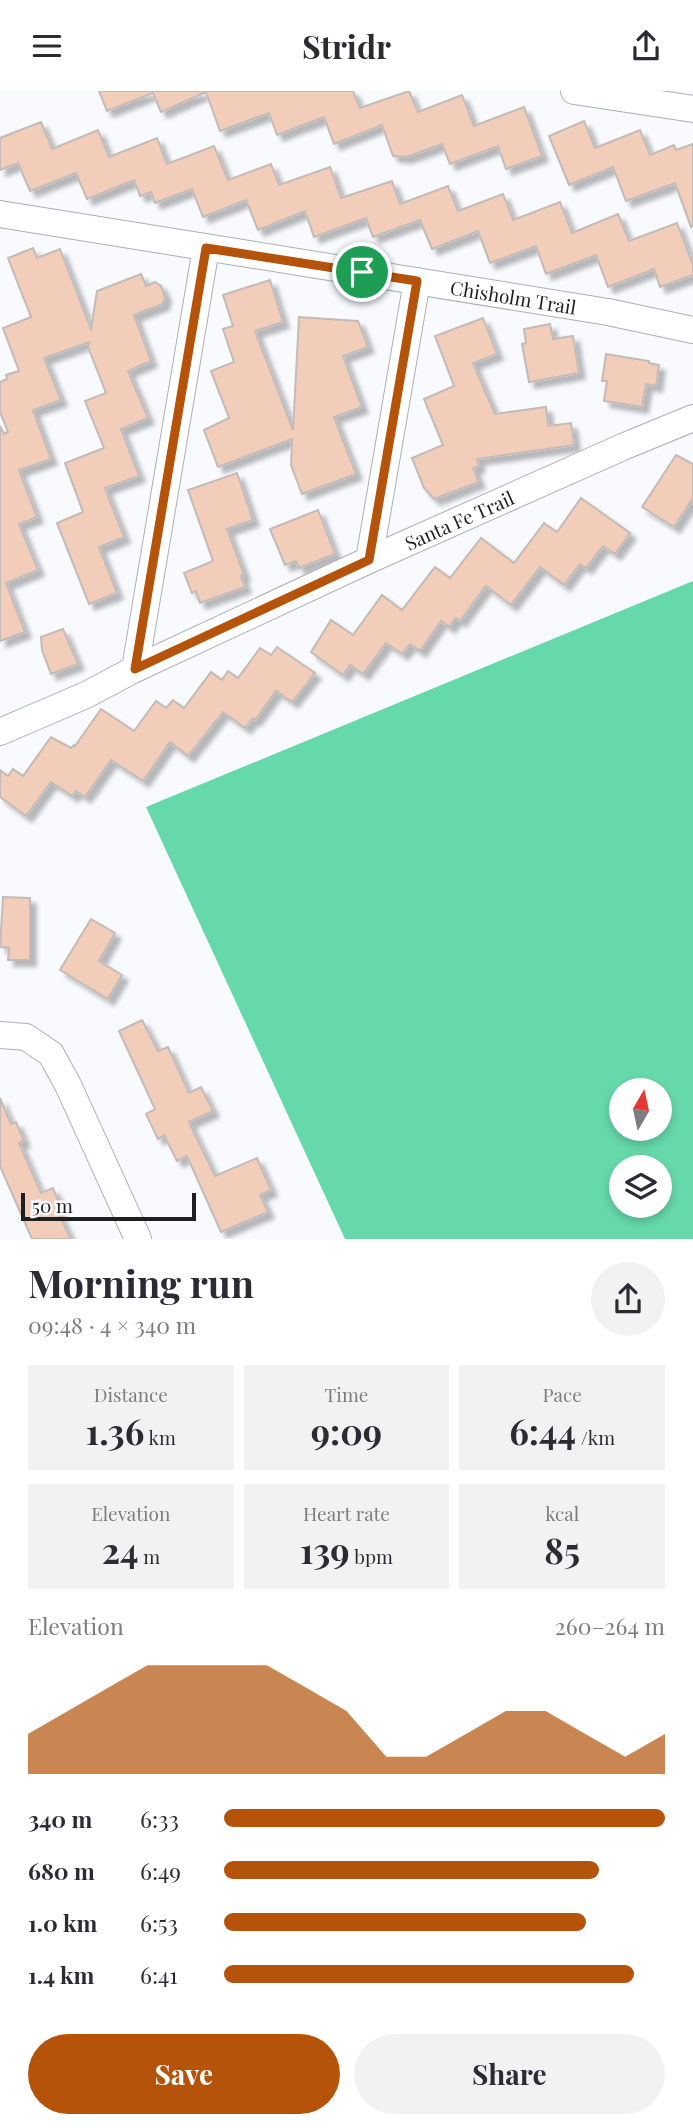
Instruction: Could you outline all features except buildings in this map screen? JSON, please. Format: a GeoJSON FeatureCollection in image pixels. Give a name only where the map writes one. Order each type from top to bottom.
{"type":"FeatureCollection","features":[{"type":"Feature","properties":{"kind":"street"},"geometry":{"type":"LineString","coordinates":[[574,91],[693,110]]}},
{"type":"Feature","properties":{"kind":"street","name":"Chisholm Trail"},"geometry":{"type":"LineString","coordinates":[[0,214],[608,312],[693,330]]}},
{"type":"Feature","properties":{"kind":"street"},"geometry":{"type":"LineString","coordinates":[[135,669],[206,248]]}},
{"type":"Feature","properties":{"kind":"street"},"geometry":{"type":"LineString","coordinates":[[369,560],[417,281]]}},
{"type":"Feature","properties":{"kind":"street","name":"Santa Fe Trail"},"geometry":{"type":"LineString","coordinates":[[0,732],[86,695],[135,669],[369,560],[693,418]]}},
{"type":"Feature","properties":{"kind":"street"},"geometry":{"type":"LineString","coordinates":[[0,1035],[26,1037],[51,1054],[138,1239]]}},
{"type":"Feature","properties":{"kind":"green space"},"geometry":{"type":"Polygon","coordinates":[[[693,581],[693,1239],[345,1239],[146,807],[693,581]]]}},
{"type":"Feature","properties":{"kind":"route"},"geometry":{"type":"LineString","coordinates":[[206,248],[362,272],[417,281],[369,560],[269,609],[135,669],[206,248]]}}]}
